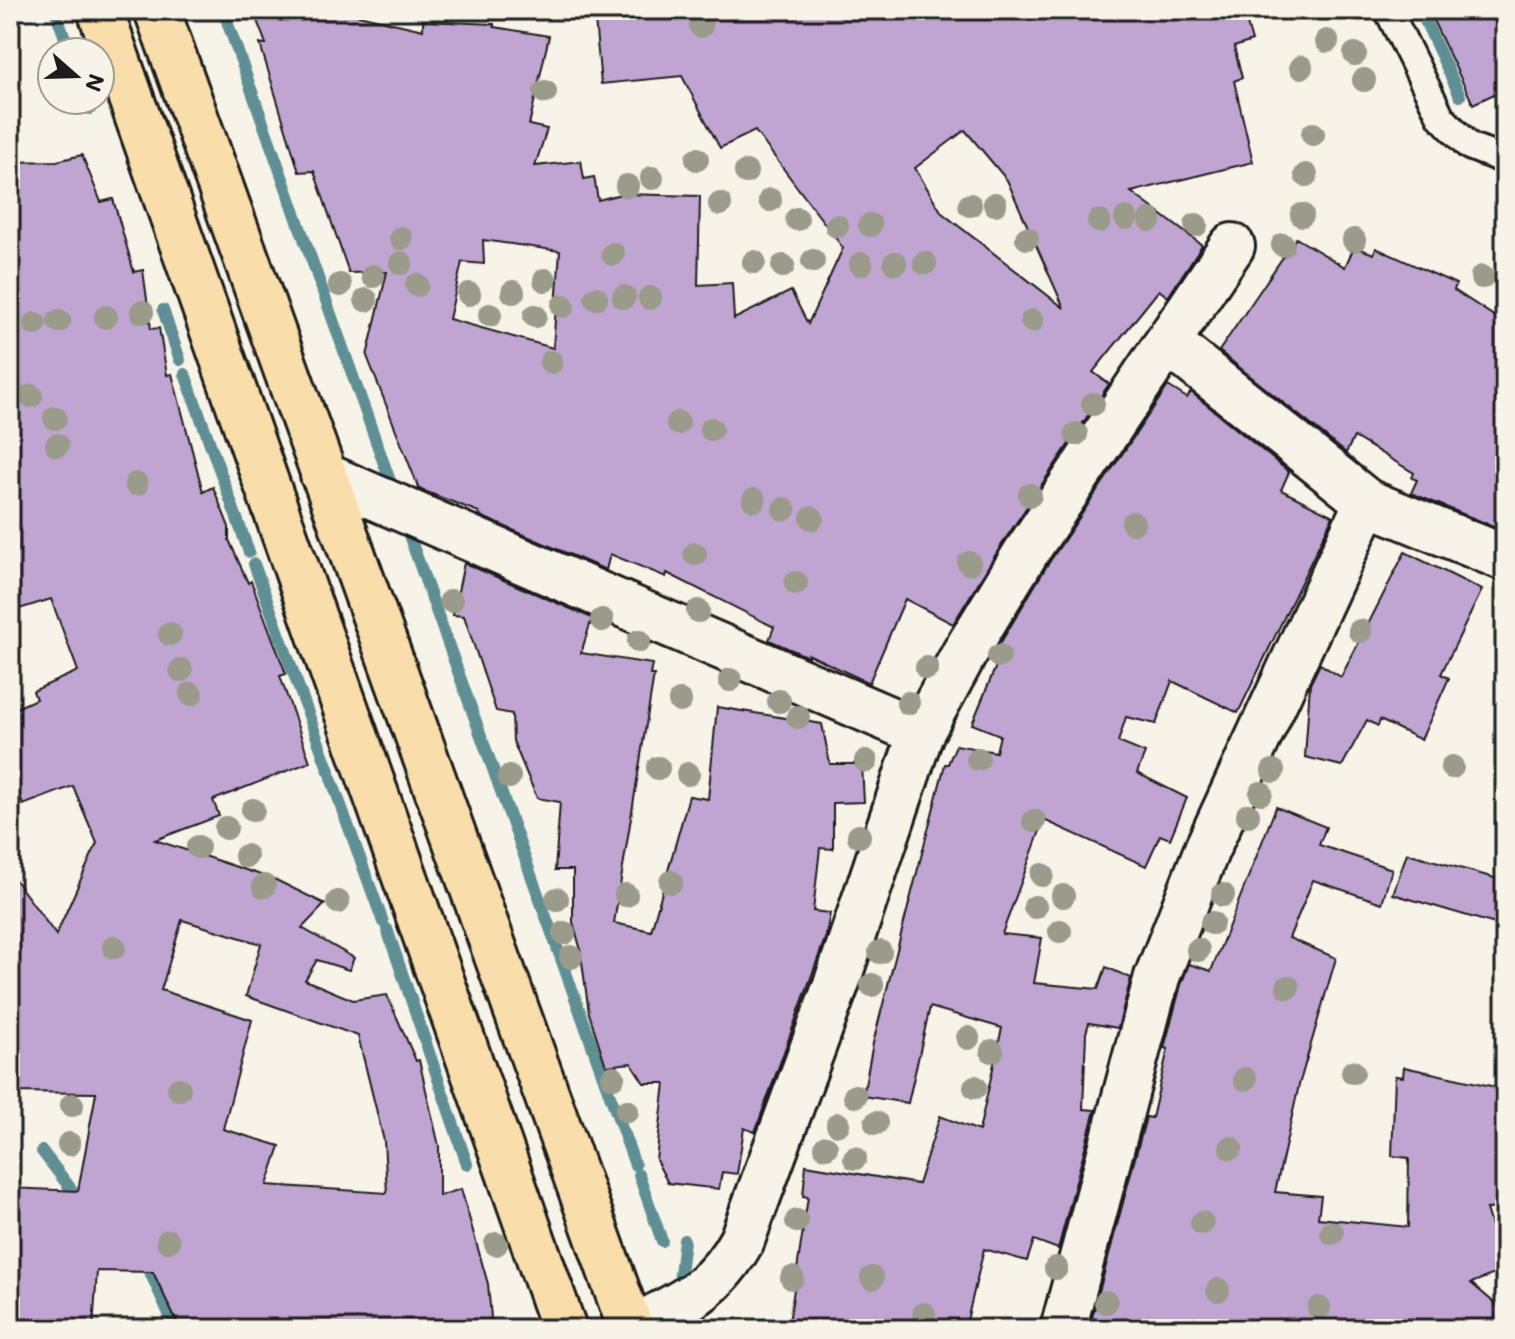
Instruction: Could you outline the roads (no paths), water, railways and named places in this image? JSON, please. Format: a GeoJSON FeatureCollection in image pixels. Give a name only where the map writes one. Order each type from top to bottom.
{"type":"FeatureCollection","features":[{"type":"Feature","properties":{"kind":"main road"},"geometry":{"type":"LineString","coordinates":[[100,10],[564,1329]]}},
{"type":"Feature","properties":{"kind":"main road"},"geometry":{"type":"LineString","coordinates":[[157,10],[631,1329]]}},
{"type":"Feature","properties":{"kind":"street"},"geometry":{"type":"LineString","coordinates":[[631,1329],[700,1293],[726,1270],[742,1240],[837,982],[921,733],[964,654],[1025,554],[1232,246]]}},
{"type":"Feature","properties":{"kind":"street"},"geometry":{"type":"LineString","coordinates":[[1169,343],[1367,502],[1505,558]]}},
{"type":"Feature","properties":{"kind":"street"},"geometry":{"type":"LineString","coordinates":[[323,475],[921,733]]}},
{"type":"Feature","properties":{"kind":"street"},"geometry":{"type":"LineString","coordinates":[[1063,1329],[1157,977],[1207,849],[1367,502]]}},
{"type":"Feature","properties":{"kind":"lane"},"geometry":{"type":"LineString","coordinates":[[1388,10],[1441,117],[1469,146],[1505,160]]}},
{"type":"Feature","properties":{"kind":"waterway"},"geometry":{"type":"LineString","coordinates":[[55,10],[64,36]]}},
{"type":"Feature","properties":{"kind":"waterway"},"geometry":{"type":"LineString","coordinates":[[223,10],[394,492]]}},
{"type":"Feature","properties":{"kind":"waterway"},"geometry":{"type":"LineString","coordinates":[[1420,10],[1460,96]]}},
{"type":"Feature","properties":{"kind":"waterway"},"geometry":{"type":"LineString","coordinates":[[163,310],[180,360]]}},
{"type":"Feature","properties":{"kind":"waterway"},"geometry":{"type":"LineString","coordinates":[[185,374],[249,552]]}},
{"type":"Feature","properties":{"kind":"waterway"},"geometry":{"type":"LineString","coordinates":[[404,521],[635,1165]]}},
{"type":"Feature","properties":{"kind":"waterway"},"geometry":{"type":"LineString","coordinates":[[254,564],[329,771]]}},
{"type":"Feature","properties":{"kind":"waterway"},"geometry":{"type":"LineString","coordinates":[[331,778],[383,922]]}},
{"type":"Feature","properties":{"kind":"waterway"},"geometry":{"type":"LineString","coordinates":[[387,929],[467,1164]]}},
{"type":"Feature","properties":{"kind":"waterway"},"geometry":{"type":"LineString","coordinates":[[42,1151],[81,1202]]}},
{"type":"Feature","properties":{"kind":"waterway"},"geometry":{"type":"LineString","coordinates":[[639,1175],[662,1241]]}},
{"type":"Feature","properties":{"kind":"waterway"},"geometry":{"type":"LineString","coordinates":[[678,1291],[684,1240]]}},
{"type":"Feature","properties":{"kind":"waterway"},"geometry":{"type":"LineString","coordinates":[[144,1259],[176,1329]]}}]}
